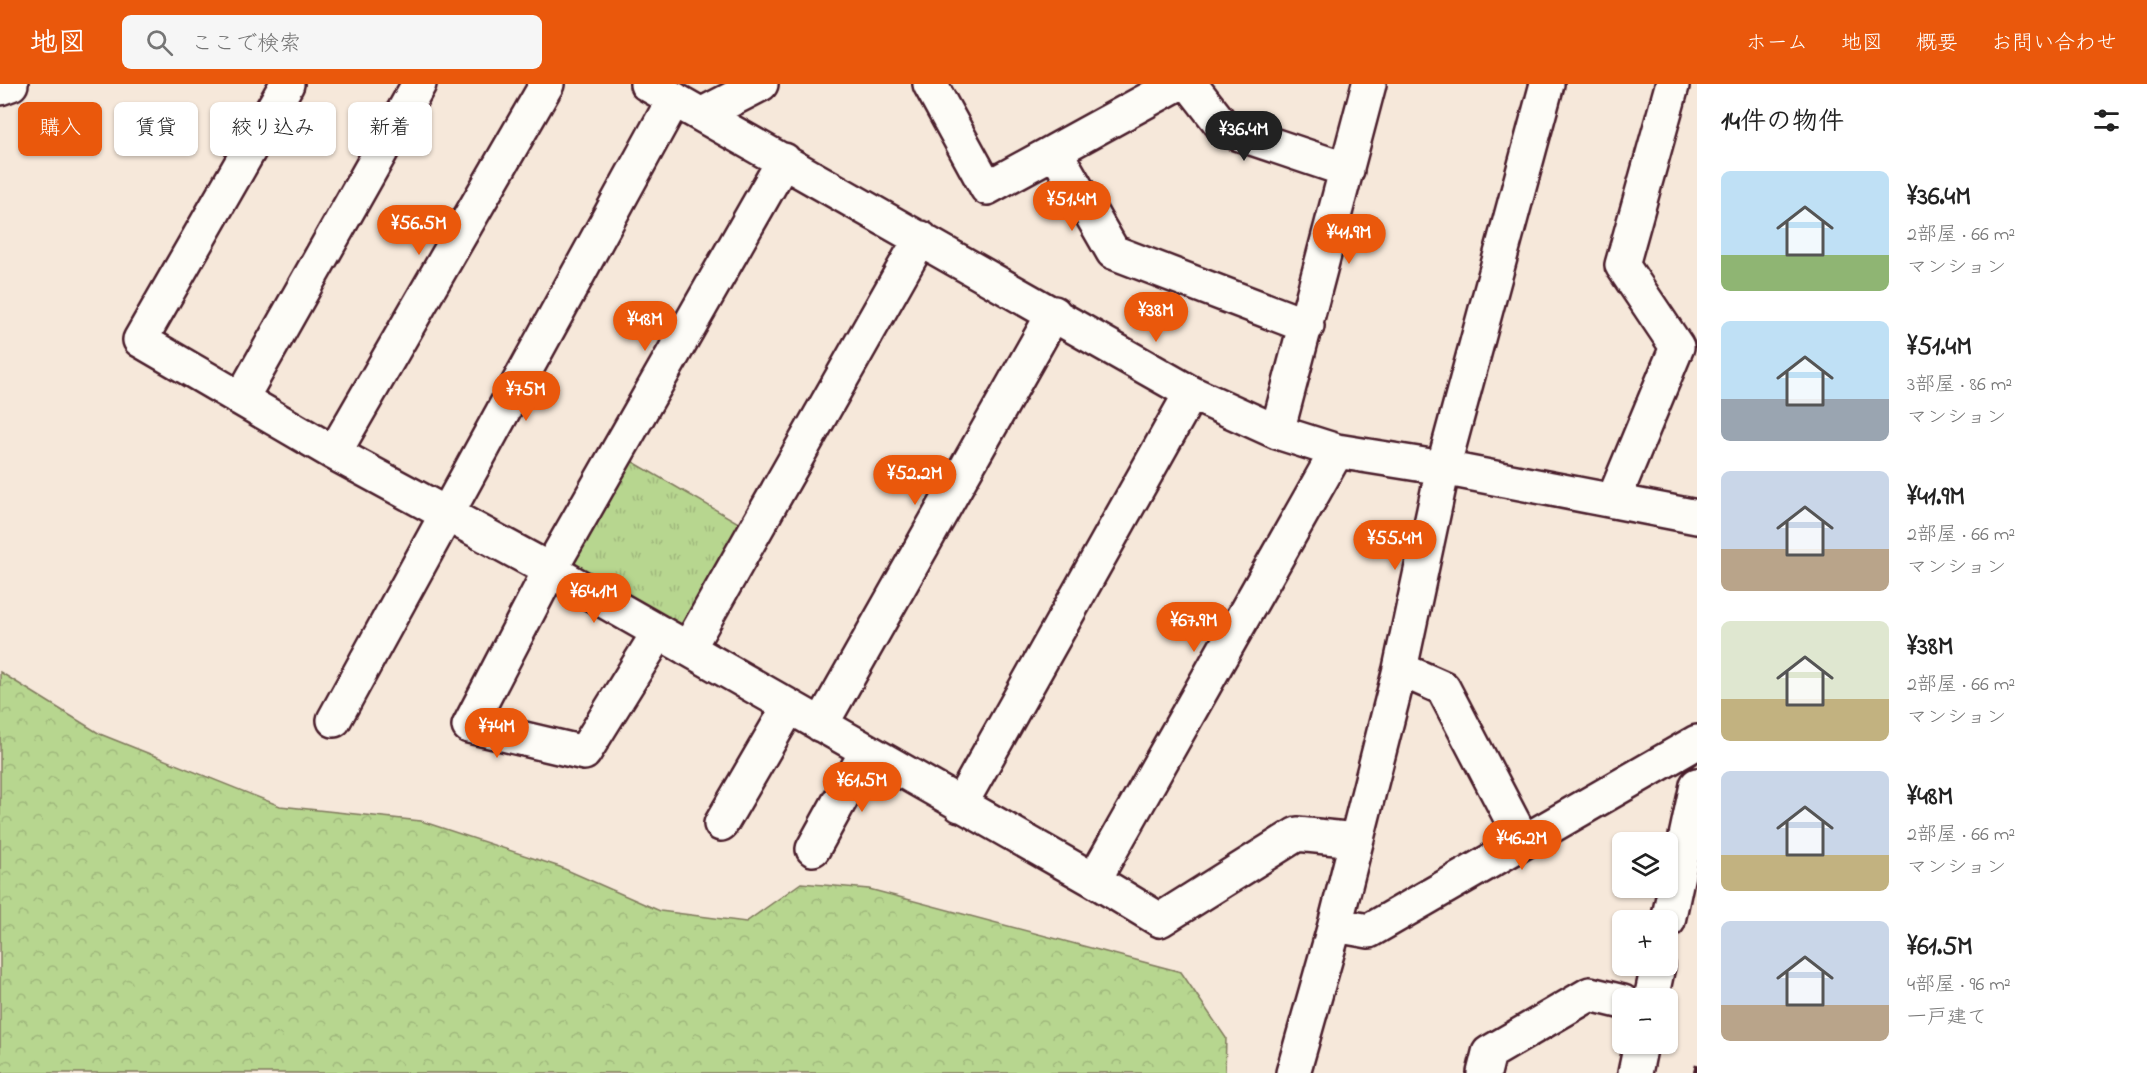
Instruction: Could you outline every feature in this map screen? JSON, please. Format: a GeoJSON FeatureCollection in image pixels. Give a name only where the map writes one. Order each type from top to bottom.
{"type":"FeatureCollection","features":[{"type":"Feature","properties":{"kind":"street"},"geometry":{"type":"LineString","coordinates":[[0,88],[11,84]]}},
{"type":"Feature","properties":{"kind":"street"},"geometry":{"type":"LineString","coordinates":[[287,84],[140,340],[334,453],[550,570],[1094,880],[1160,920],[1297,834],[1356,840]]}},
{"type":"Feature","properties":{"kind":"street"},"geometry":{"type":"LineString","coordinates":[[241,399],[419,84]]}},
{"type":"Feature","properties":{"kind":"street"},"geometry":{"type":"LineString","coordinates":[[334,453],[547,84]]}},
{"type":"Feature","properties":{"kind":"street"},"geometry":{"type":"LineString","coordinates":[[675,99],[761,84]]}},
{"type":"Feature","properties":{"kind":"street"},"geometry":{"type":"LineString","coordinates":[[930,84],[987,188],[1177,84]]}},
{"type":"Feature","properties":{"kind":"street"},"geometry":{"type":"LineString","coordinates":[[1190,84],[1225,129],[1347,170]]}},
{"type":"Feature","properties":{"kind":"street"},"geometry":{"type":"LineString","coordinates":[[1277,432],[1307,326],[1369,84]]}},
{"type":"Feature","properties":{"kind":"street"},"geometry":{"type":"LineString","coordinates":[[1293,1073],[1335,925],[1400,669],[1443,468],[1547,84]]}},
{"type":"Feature","properties":{"kind":"street"},"geometry":{"type":"LineString","coordinates":[[1613,501],[1677,347],[1622,265],[1678,88]]}},
{"type":"Feature","properties":{"kind":"street"},"geometry":{"type":"LineString","coordinates":[[675,99],[1191,393],[1277,432],[1337,451],[1443,468],[1697,517]]}},
{"type":"Feature","properties":{"kind":"street"},"geometry":{"type":"LineString","coordinates":[[334,720],[675,99]]}},
{"type":"Feature","properties":{"kind":"street"},"geometry":{"type":"LineString","coordinates":[[1055,151],[1113,252],[1307,326]]}},
{"type":"Feature","properties":{"kind":"street"},"geometry":{"type":"LineString","coordinates":[[659,632],[584,753],[469,726],[550,570],[784,160]]}},
{"type":"Feature","properties":{"kind":"street"},"geometry":{"type":"LineString","coordinates":[[688,649],[921,238]]}},
{"type":"Feature","properties":{"kind":"street"},"geometry":{"type":"LineString","coordinates":[[821,725],[1054,313]]}},
{"type":"Feature","properties":{"kind":"street"},"geometry":{"type":"LineString","coordinates":[[960,805],[1191,393]]}},
{"type":"Feature","properties":{"kind":"street"},"geometry":{"type":"LineString","coordinates":[[1094,880],[1337,451]]}},
{"type":"Feature","properties":{"kind":"street"},"geometry":{"type":"LineString","coordinates":[[1400,669],[1443,688],[1523,841]]}},
{"type":"Feature","properties":{"kind":"street"},"geometry":{"type":"LineString","coordinates":[[721,824],[789,707]]}},
{"type":"Feature","properties":{"kind":"street"},"geometry":{"type":"LineString","coordinates":[[1335,925],[1369,931],[1697,742]]}},
{"type":"Feature","properties":{"kind":"street"},"geometry":{"type":"LineString","coordinates":[[813,849],[867,751]]}},
{"type":"Feature","properties":{"kind":"street"},"geometry":{"type":"LineString","coordinates":[[1670,910],[1697,785]]}},
{"type":"Feature","properties":{"kind":"street"},"geometry":{"type":"LineString","coordinates":[[1484,1073],[1489,1053],[1590,994],[1612,999]]}},
{"type":"Feature","properties":{"kind":"street"},"geometry":{"type":"LineString","coordinates":[[1635,1073],[1639,1054]]}},
{"type":"Feature","properties":{"kind":"green space"},"geometry":{"type":"Polygon","coordinates":[[[628,459],[742,525],[688,624],[676,627],[576,573],[572,560],[628,459]]]}},
{"type":"Feature","properties":{"kind":"green space"},"geometry":{"type":"Polygon","coordinates":[[[0,672],[100,734],[280,806],[421,821],[560,867],[660,911],[746,922],[801,883],[869,889],[1181,972],[1226,1038],[1225,1073],[0,1073],[0,672]]]}},
{"type":"Feature","properties":{"kind":"railway"},"geometry":{"type":"LineString","coordinates":[[1695,1073],[1697,1065]]}}]}
